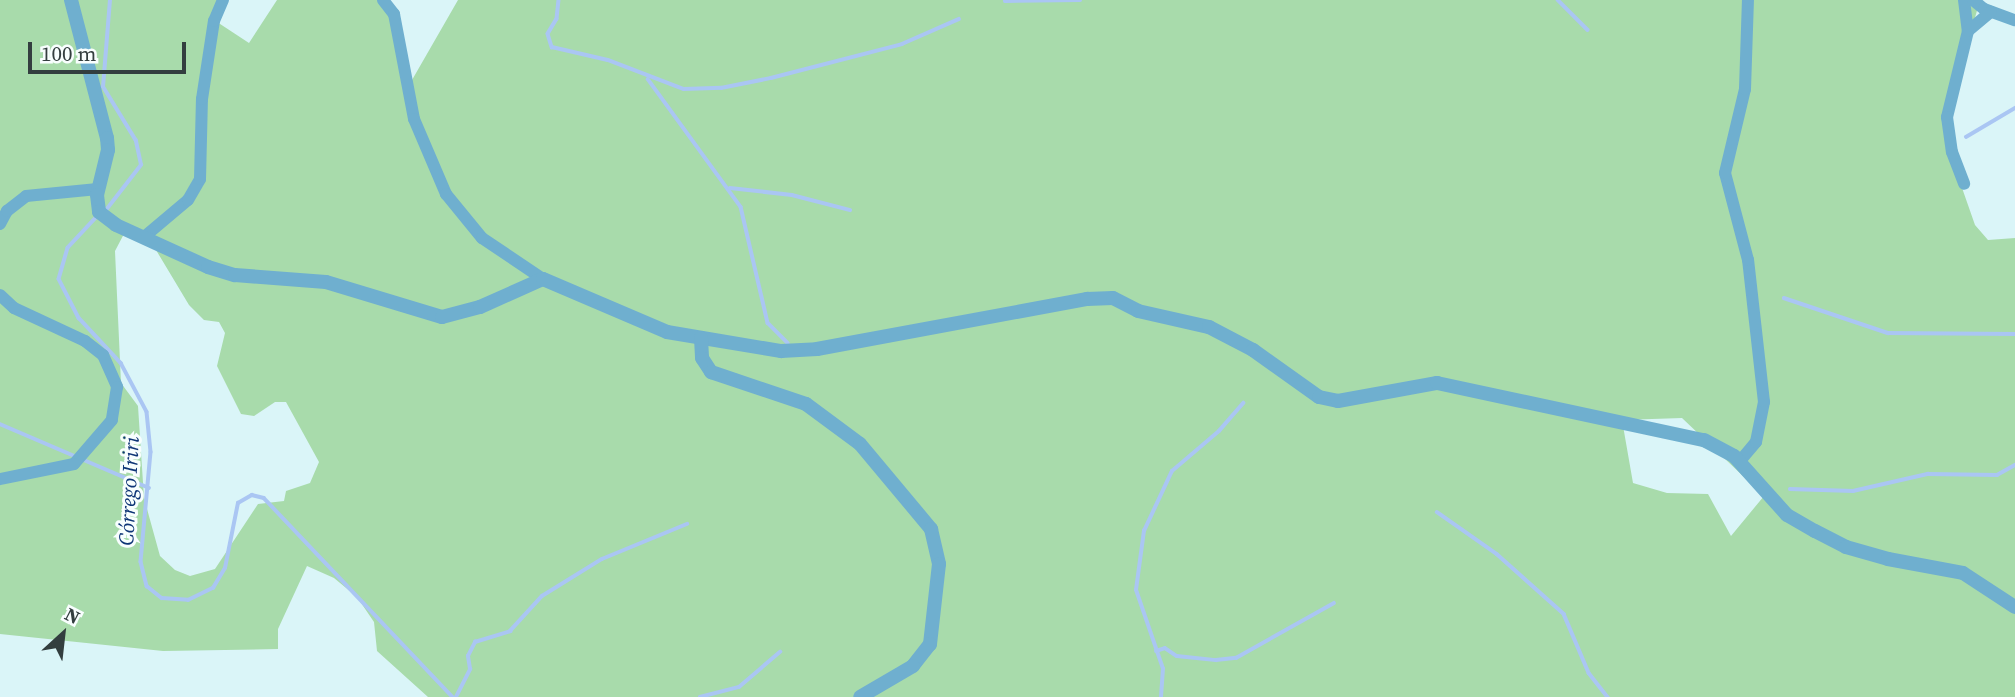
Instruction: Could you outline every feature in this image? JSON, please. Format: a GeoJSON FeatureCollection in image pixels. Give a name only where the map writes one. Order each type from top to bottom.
{"type":"FeatureCollection","features":[{"type":"Feature","properties":{"kind":"street"},"geometry":{"type":"LineString","coordinates":[[71,0],[107,138],[108,150],[99,202]]}},
{"type":"Feature","properties":{"kind":"street"},"geometry":{"type":"LineString","coordinates":[[144,237],[188,200],[201,179],[202,99],[214,21],[223,0]]}},
{"type":"Feature","properties":{"kind":"street"},"geometry":{"type":"LineString","coordinates":[[383,0],[394,14],[414,119],[446,194],[482,238],[543,279],[638,322],[701,338],[781,351],[817,349],[1087,299],[1113,299],[1138,311],[1209,327],[1253,350],[1319,397],[1338,401],[1437,383],[1704,440],[1740,461],[1787,515],[1815,531],[1878,556],[1963,573],[2015,607]]}},
{"type":"Feature","properties":{"kind":"street"},"geometry":{"type":"LineString","coordinates":[[1740,461],[1756,442],[1764,402],[1748,260],[1725,173],[1745,89],[1748,0]]}},
{"type":"Feature","properties":{"kind":"street"},"geometry":{"type":"LineString","coordinates":[[1964,0],[1968,31],[1947,117],[1952,152],[1964,184]]}},
{"type":"Feature","properties":{"kind":"street"},"geometry":{"type":"LineString","coordinates":[[1973,0],[1991,12],[2015,20]]}},
{"type":"Feature","properties":{"kind":"street"},"geometry":{"type":"LineString","coordinates":[[1968,31],[1991,12]]}},
{"type":"Feature","properties":{"kind":"street"},"geometry":{"type":"LineString","coordinates":[[0,224],[14,203],[26,196],[99,202],[144,237],[235,275],[326,282],[442,317],[481,307],[543,279]]}},
{"type":"Feature","properties":{"kind":"street"},"geometry":{"type":"LineString","coordinates":[[0,295],[14,308],[63,329],[103,355],[117,387],[112,421],[74,464],[0,479]]}},
{"type":"Feature","properties":{"kind":"street"},"geometry":{"type":"LineString","coordinates":[[701,338],[702,358],[711,372],[806,404],[842,430],[883,468],[932,529],[939,564],[930,643],[913,666],[860,697]]}},
{"type":"Feature","properties":{"kind":"green space"},"geometry":{"type":"Polygon","coordinates":[[[0,0],[223,0],[214,20],[249,43],[277,0],[386,0],[412,80],[458,0],[1980,0],[1951,102],[1947,145],[1975,225],[1988,240],[2015,238],[2015,697],[428,697],[377,651],[374,622],[357,597],[334,578],[307,566],[278,629],[278,649],[163,651],[0,634],[0,0]],[[126,230],[115,251],[121,383],[138,406],[144,498],[160,556],[175,570],[190,576],[215,569],[258,504],[284,501],[286,491],[310,483],[319,462],[286,402],[275,402],[254,416],[241,414],[217,366],[225,333],[219,322],[204,320],[189,305],[153,245],[126,230]],[[1682,418],[1622,420],[1633,483],[1667,493],[1708,494],[1731,536],[1764,496],[1682,418]]]}},
{"type":"Feature","properties":{"kind":"waterway","name":"Córrego Iriri"},"geometry":{"type":"LineString","coordinates":[[106,210],[141,165],[136,141],[103,87],[110,0]]}},
{"type":"Feature","properties":{"kind":"waterway"},"geometry":{"type":"LineString","coordinates":[[559,0],[557,19],[548,34],[552,47],[608,60],[684,89],[721,88],[771,78],[902,44],[959,19]]}},
{"type":"Feature","properties":{"kind":"waterway"},"geometry":{"type":"LineString","coordinates":[[1005,1],[1080,0]]}},
{"type":"Feature","properties":{"kind":"waterway"},"geometry":{"type":"LineString","coordinates":[[1558,0],[1588,30]]}},
{"type":"Feature","properties":{"kind":"waterway"},"geometry":{"type":"LineString","coordinates":[[648,79],[741,207],[768,323],[788,343]]}},
{"type":"Feature","properties":{"kind":"waterway"},"geometry":{"type":"LineString","coordinates":[[1966,137],[2015,108]]}},
{"type":"Feature","properties":{"kind":"waterway"},"geometry":{"type":"LineString","coordinates":[[730,188],[792,195],[850,210]]}},
{"type":"Feature","properties":{"kind":"waterway","name":"Córrego Iriri"},"geometry":{"type":"LineString","coordinates":[[97,217],[68,248],[59,279],[79,318],[121,363],[147,412],[151,452],[141,562],[147,586],[162,598],[188,600],[213,588],[225,568],[238,503],[252,495],[264,498],[453,697]]}},
{"type":"Feature","properties":{"kind":"waterway"},"geometry":{"type":"LineString","coordinates":[[1784,298],[1888,333],[2015,334]]}},
{"type":"Feature","properties":{"kind":"waterway"},"geometry":{"type":"LineString","coordinates":[[1161,697],[1163,669],[1136,590],[1144,531],[1172,471],[1219,431],[1243,403]]}},
{"type":"Feature","properties":{"kind":"waterway"},"geometry":{"type":"LineString","coordinates":[[0,424],[149,488]]}},
{"type":"Feature","properties":{"kind":"waterway"},"geometry":{"type":"LineString","coordinates":[[1790,489],[1853,491],[1928,474],[1997,475],[2015,465]]}},
{"type":"Feature","properties":{"kind":"waterway"},"geometry":{"type":"LineString","coordinates":[[1437,512],[1497,554],[1564,614],[1589,673],[1608,697]]}},
{"type":"Feature","properties":{"kind":"waterway"},"geometry":{"type":"LineString","coordinates":[[456,697],[470,669],[468,656],[475,642],[510,631],[542,596],[602,559],[687,524]]}},
{"type":"Feature","properties":{"kind":"waterway"},"geometry":{"type":"LineString","coordinates":[[1156,651],[1165,648],[1177,656],[1216,660],[1236,658],[1334,603]]}},
{"type":"Feature","properties":{"kind":"waterway"},"geometry":{"type":"LineString","coordinates":[[700,697],[739,687],[780,652]]}}]}
